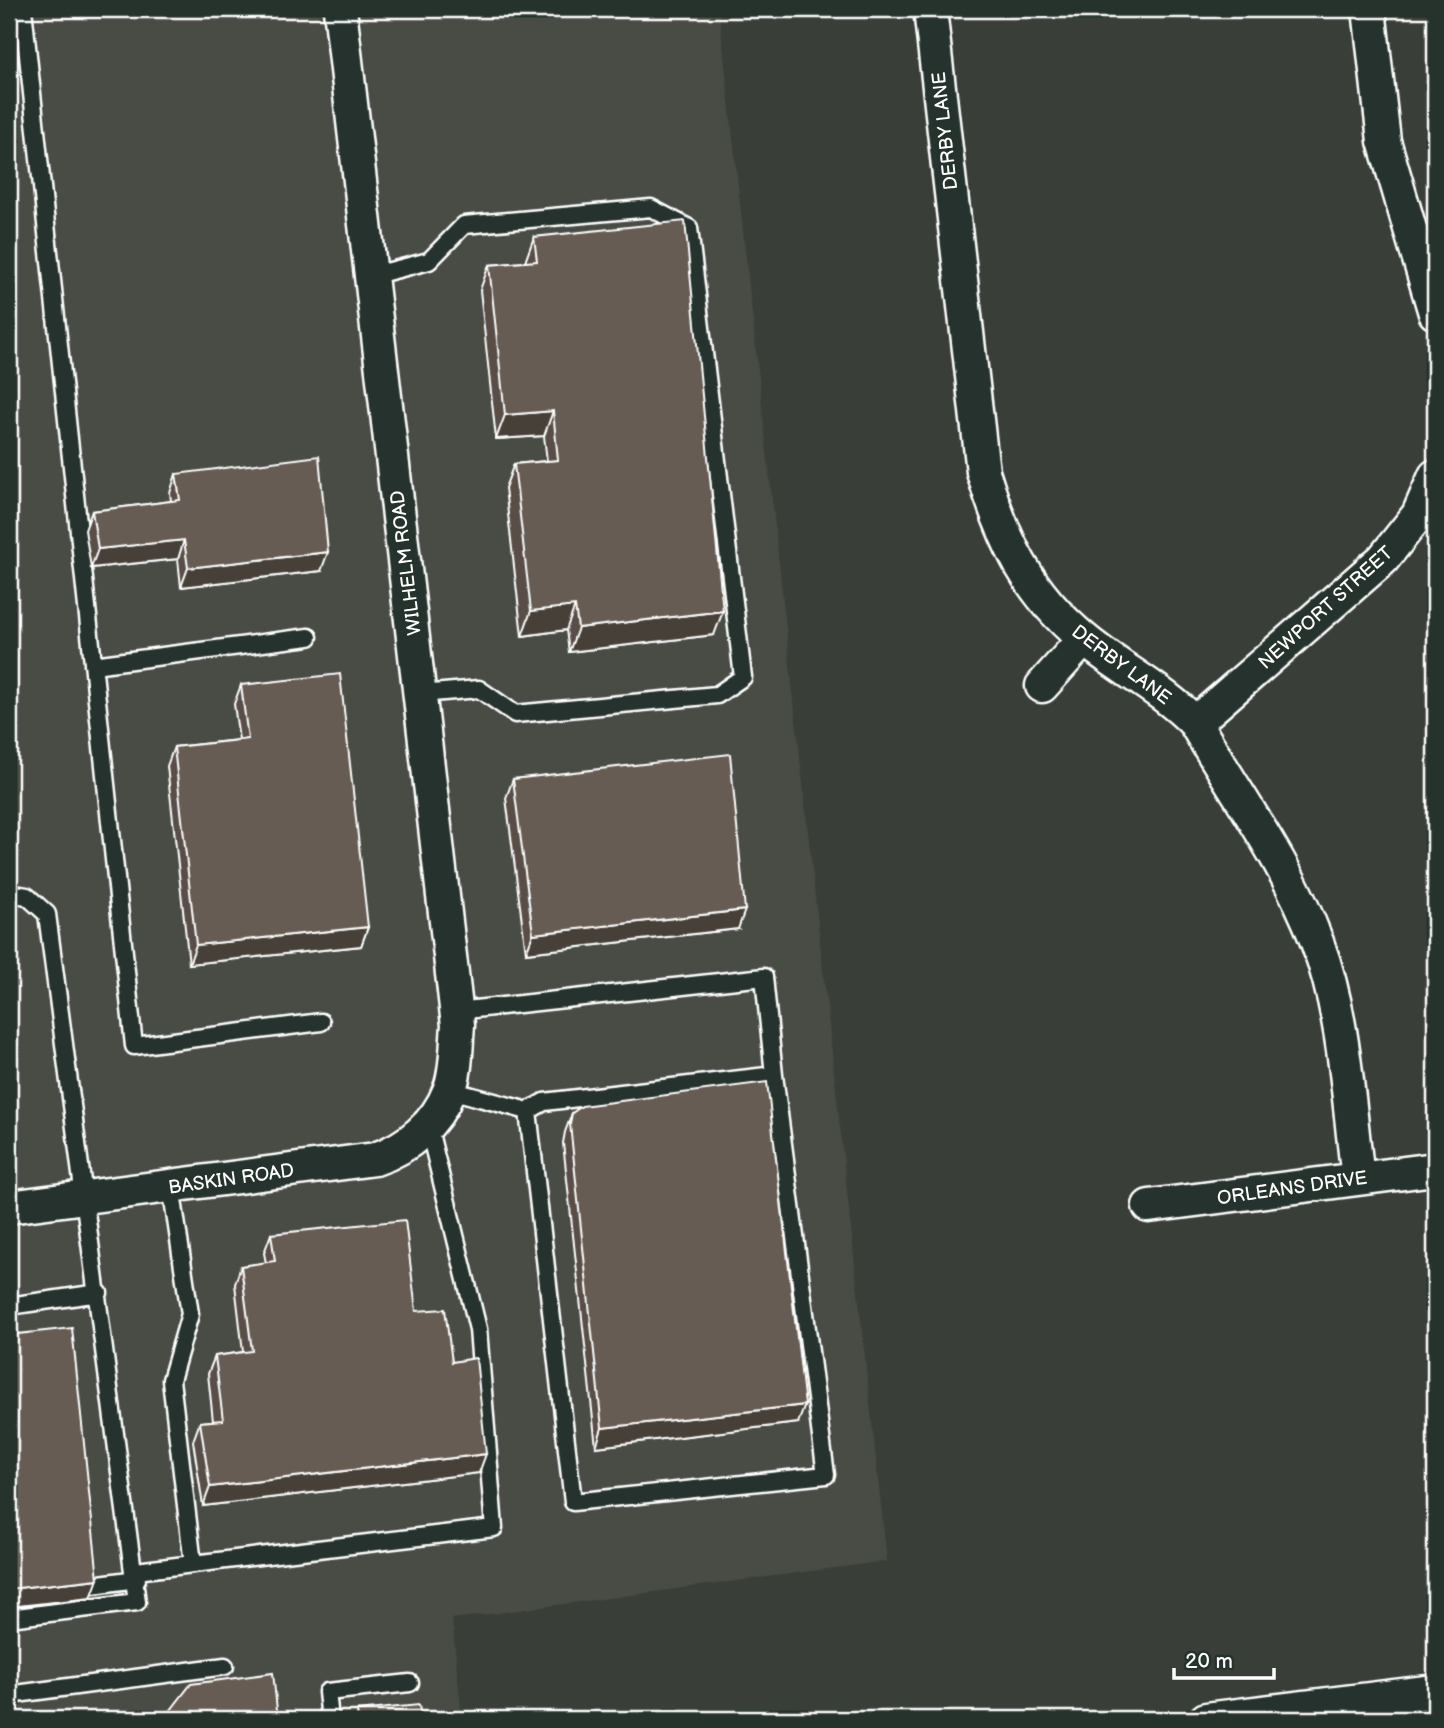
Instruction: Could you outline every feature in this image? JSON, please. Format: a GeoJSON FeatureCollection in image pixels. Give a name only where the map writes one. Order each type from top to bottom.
{"type":"FeatureCollection","features":[{"type":"Feature","properties":{"kind":"street","name":"WILHELM ROAD"},"geometry":{"type":"LineString","coordinates":[[340,9],[457,1011],[458,1025],[438,1109]]}},
{"type":"Feature","properties":{"kind":"street","name":"DERBY LANE"},"geometry":{"type":"LineString","coordinates":[[930,9],[983,472],[999,525],[1035,592],[1084,639],[1178,705],[1195,723],[1296,895],[1317,942],[1341,1043],[1358,1178]]}},
{"type":"Feature","properties":{"kind":"street"},"geometry":{"type":"LineString","coordinates":[[1369,9],[1384,141],[1435,313]]}},
{"type":"Feature","properties":{"kind":"street","name":"NEWPORT STREET"},"geometry":{"type":"LineString","coordinates":[[1195,723],[1383,559],[1418,515],[1435,476]]}},
{"type":"Feature","properties":{"kind":"street"},"geometry":{"type":"LineString","coordinates":[[1042,686],[1084,639]]}},
{"type":"Feature","properties":{"kind":"street","name":"BASKIN ROAD"},"geometry":{"type":"LineString","coordinates":[[9,1207],[375,1159],[399,1151],[438,1109]]}},
{"type":"Feature","properties":{"kind":"street","name":"ORLEANS DRIVE"},"geometry":{"type":"LineString","coordinates":[[1149,1206],[1435,1169]]}},
{"type":"Feature","properties":{"kind":"street"},"geometry":{"type":"LineString","coordinates":[[1206,1719],[1435,1691]]}},
{"type":"Feature","properties":{"kind":"lane"},"geometry":{"type":"LineString","coordinates":[[23,9],[134,1046],[321,1022]]}},
{"type":"Feature","properties":{"kind":"lane"},"geometry":{"type":"LineString","coordinates":[[371,276],[429,261],[464,225],[651,208],[689,228],[743,677],[717,695],[515,714],[479,689],[420,694]]}},
{"type":"Feature","properties":{"kind":"lane"},"geometry":{"type":"LineString","coordinates":[[93,665],[309,637]]}},
{"type":"Feature","properties":{"kind":"lane"},"geometry":{"type":"LineString","coordinates":[[9,893],[27,896],[47,914],[136,1575],[137,1602],[9,1618]]}},
{"type":"Feature","properties":{"kind":"lane"},"geometry":{"type":"LineString","coordinates":[[457,1011],[764,977],[826,1475],[573,1502],[528,1111]]}},
{"type":"Feature","properties":{"kind":"lane"},"geometry":{"type":"LineString","coordinates":[[60,1589],[193,1564],[494,1528],[478,1329],[438,1109],[528,1111],[544,1102],[774,1074]]}},
{"type":"Feature","properties":{"kind":"lane"},"geometry":{"type":"LineString","coordinates":[[171,1186],[190,1314],[171,1380],[193,1564]]}},
{"type":"Feature","properties":{"kind":"lane"},"geometry":{"type":"LineString","coordinates":[[9,1306],[99,1293]]}},
{"type":"Feature","properties":{"kind":"lane"},"geometry":{"type":"LineString","coordinates":[[9,1695],[225,1666]]}},
{"type":"Feature","properties":{"kind":"lane"},"geometry":{"type":"LineString","coordinates":[[330,1719],[327,1692],[410,1683]]}},
{"type":"Feature","properties":{"kind":"shaded area"},"geometry":{"type":"Polygon","coordinates":[[[9,9],[719,9],[887,1561],[452,1619],[462,1719],[9,1719],[9,9]]]}},
{"type":"Feature","properties":{"kind":"building"},"geometry":{"type":"Polygon","coordinates":[[[685,221],[723,611],[578,628],[575,606],[531,611],[514,464],[558,460],[553,411],[505,415],[489,265],[537,261],[534,237],[685,221]]]}},
{"type":"Feature","properties":{"kind":"building"},"geometry":{"type":"Polygon","coordinates":[[[319,456],[328,552],[188,568],[184,540],[98,549],[92,511],[180,500],[176,474],[319,456]]]}},
{"type":"Feature","properties":{"kind":"building"},"geometry":{"type":"Polygon","coordinates":[[[340,674],[368,927],[196,945],[174,747],[248,739],[241,685],[340,674]]]}},
{"type":"Feature","properties":{"kind":"building"},"geometry":{"type":"Polygon","coordinates":[[[730,754],[745,910],[533,934],[513,779],[730,754]]]}},
{"type":"Feature","properties":{"kind":"building"},"geometry":{"type":"Polygon","coordinates":[[[767,1082],[805,1405],[602,1428],[570,1124],[572,1113],[582,1106],[767,1082]]]}},
{"type":"Feature","properties":{"kind":"building"},"geometry":{"type":"Polygon","coordinates":[[[405,1220],[416,1311],[445,1309],[452,1362],[476,1358],[486,1454],[210,1487],[200,1422],[223,1420],[215,1356],[252,1351],[241,1266],[275,1261],[271,1234],[405,1220]]]}},
{"type":"Feature","properties":{"kind":"building"},"geometry":{"type":"Polygon","coordinates":[[[72,1328],[98,1579],[9,1589],[9,1335],[72,1328]]]}},
{"type":"Feature","properties":{"kind":"building"},"geometry":{"type":"Polygon","coordinates":[[[273,1673],[278,1719],[164,1719],[191,1684],[273,1673]]]}},
{"type":"Feature","properties":{"kind":"building"},"geometry":{"type":"Polygon","coordinates":[[[419,1705],[421,1719],[358,1719],[357,1711],[419,1705]]]}}]}
